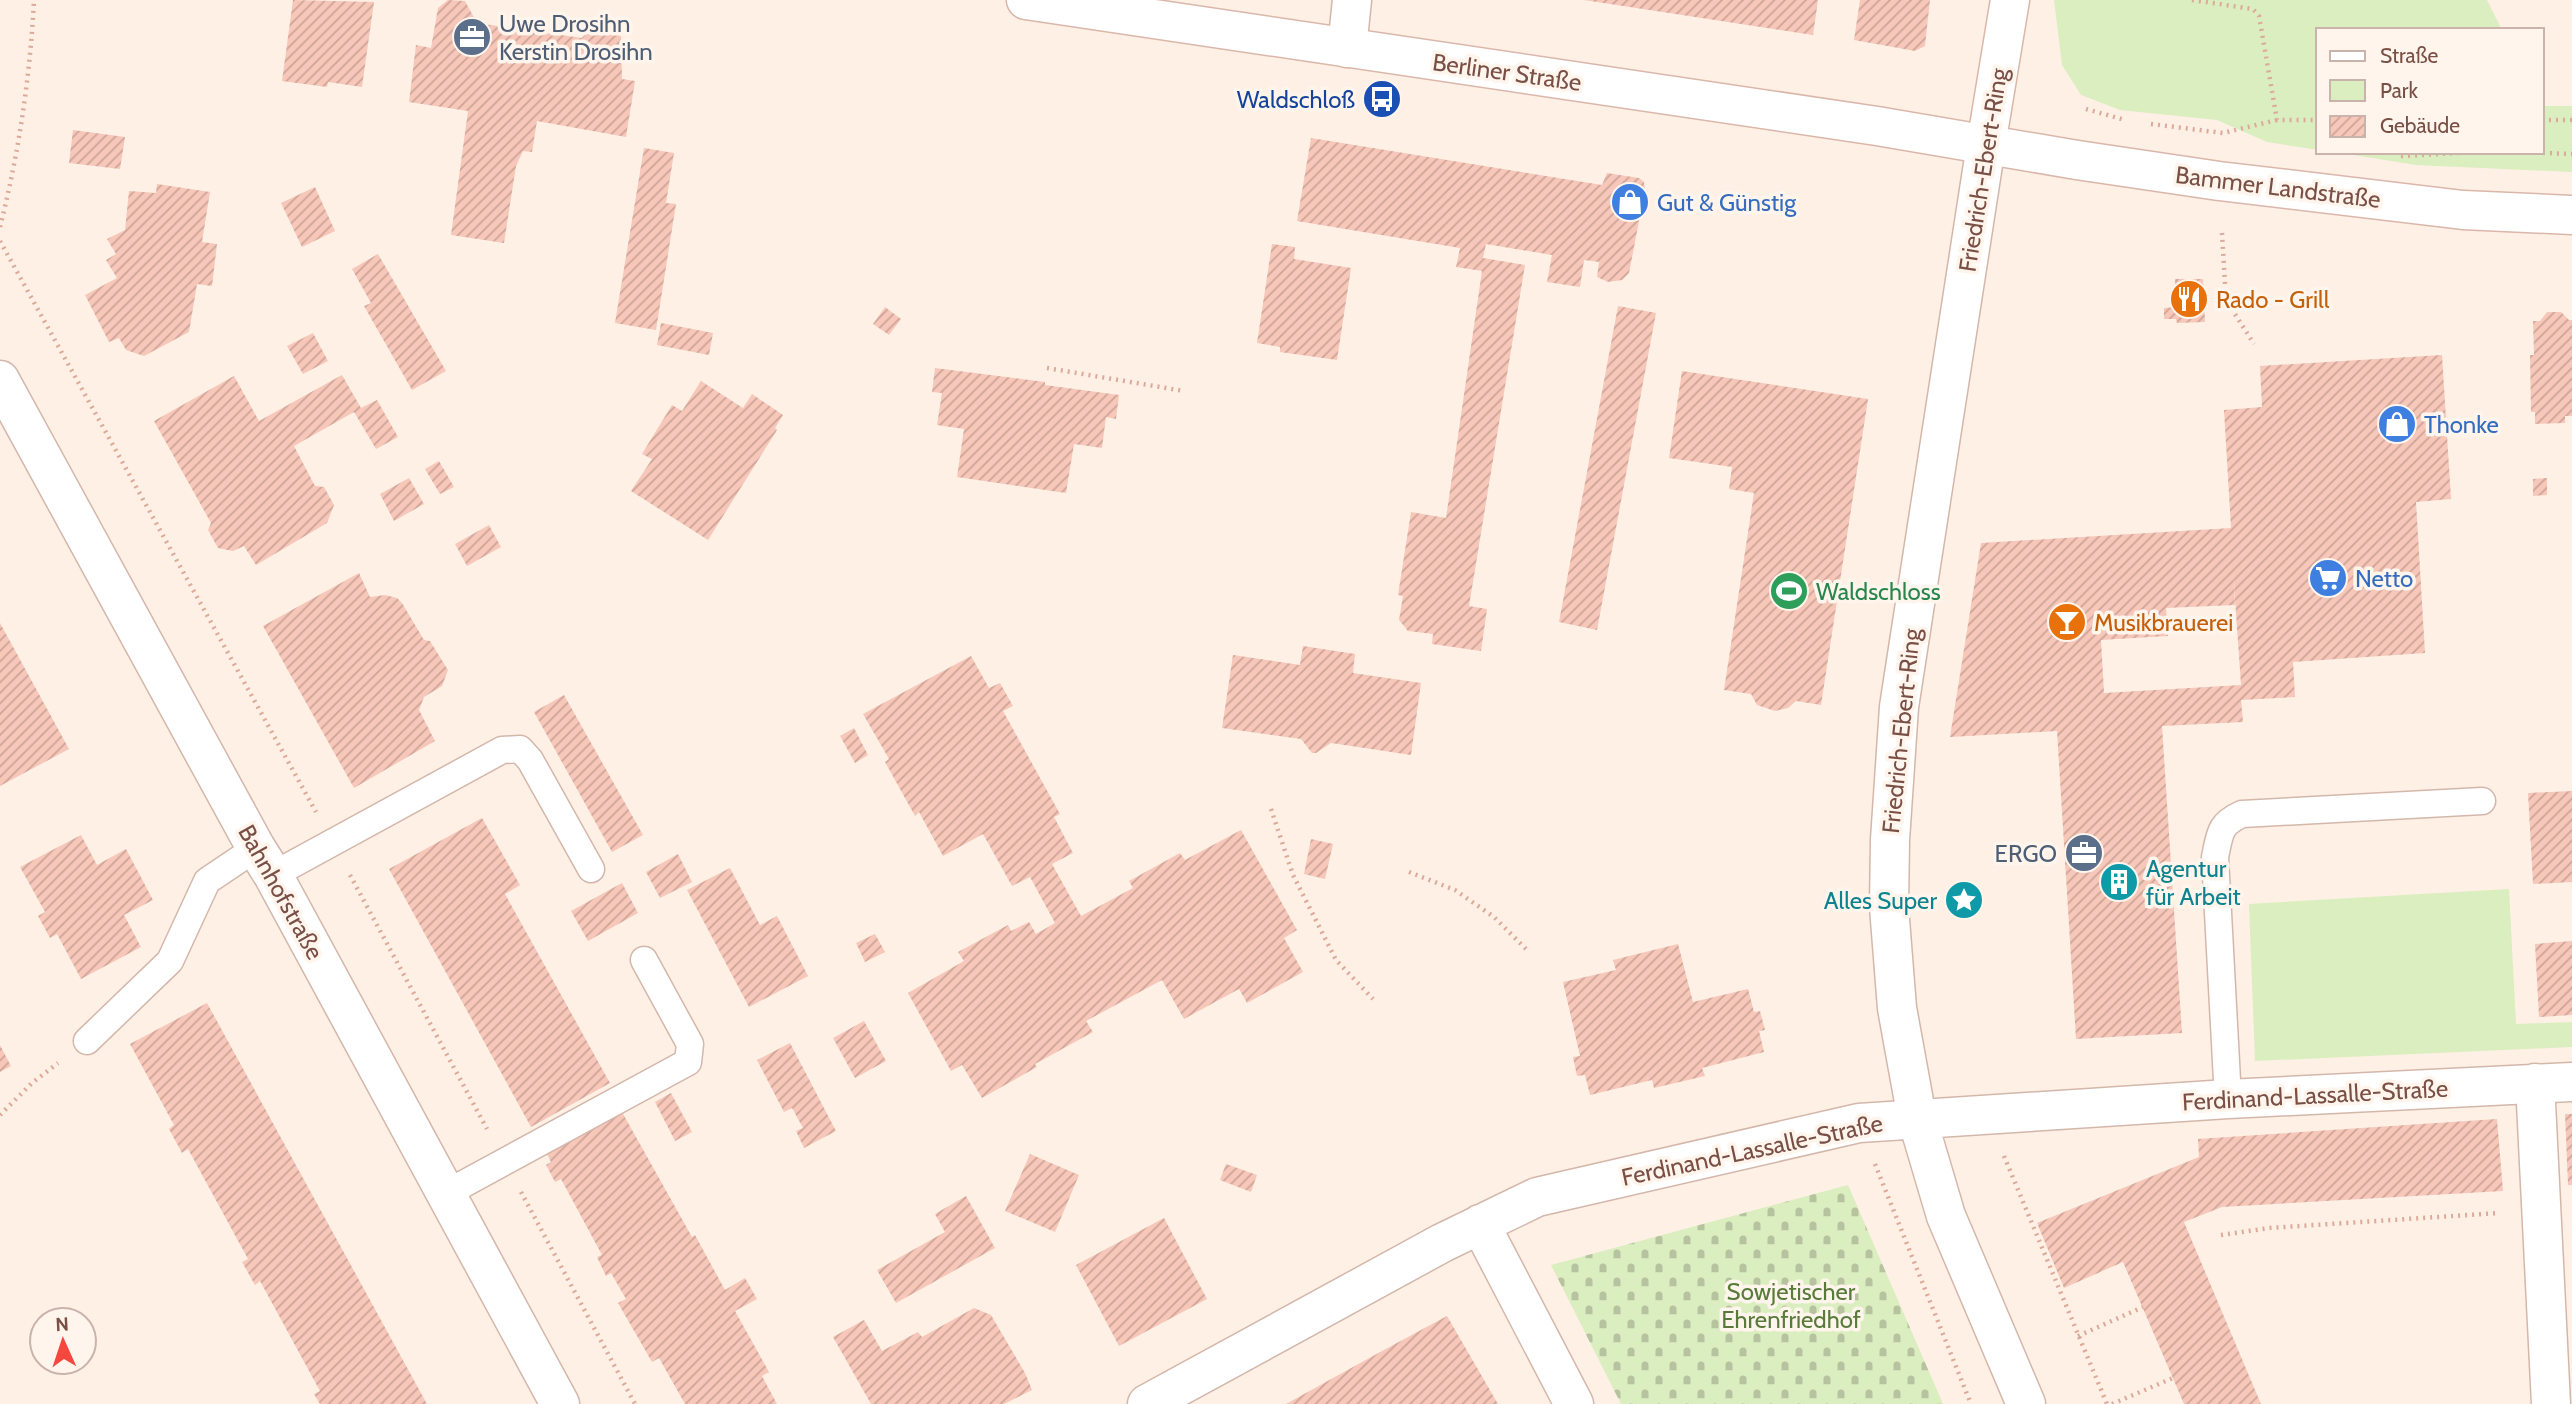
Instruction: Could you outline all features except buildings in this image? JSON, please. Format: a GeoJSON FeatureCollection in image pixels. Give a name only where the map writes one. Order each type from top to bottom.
{"type":"FeatureCollection","features":[{"type":"Feature","properties":{"kind":"street","name":"Berliner Straße"},"geometry":{"type":"LineString","coordinates":[[1026,0],[1877,126],[1986,145]]}},
{"type":"Feature","properties":{"kind":"street"},"geometry":{"type":"LineString","coordinates":[[1347,48],[1352,0]]}},
{"type":"Feature","properties":{"kind":"street","name":"Friedrich-Ebert-Ring"},"geometry":{"type":"LineString","coordinates":[[2010,0],[1899,707],[1890,839],[1889,907],[1897,1008],[1917,1118],[1946,1216],[2026,1404]]}},
{"type":"Feature","properties":{"kind":"street","name":"Bammer Landstraße"},"geometry":{"type":"LineString","coordinates":[[1986,145],[2219,181],[2449,209],[2572,215]]}},
{"type":"Feature","properties":{"kind":"street","name":"Bahnhofstraße"},"geometry":{"type":"LineString","coordinates":[[0,380],[560,1404]]}},
{"type":"Feature","properties":{"kind":"street","name":"Ferdinand-Lassalle-Straße"},"geometry":{"type":"LineString","coordinates":[[1147,1404],[1480,1224],[1537,1197],[1859,1124],[2228,1099],[2553,1082],[2551,1404]]}},
{"type":"Feature","properties":{"kind":"street"},"geometry":{"type":"LineString","coordinates":[[1480,1224],[1574,1404]]}},
{"type":"Feature","properties":{"kind":"lane"},"geometry":{"type":"LineString","coordinates":[[87,1041],[170,961],[206,881],[264,861],[502,750],[520,748],[530,760],[592,869]]}},
{"type":"Feature","properties":{"kind":"lane"},"geometry":{"type":"LineString","coordinates":[[2228,1099],[2215,857],[2220,832],[2228,820],[2242,814],[2482,801]]}},
{"type":"Feature","properties":{"kind":"lane"},"geometry":{"type":"LineString","coordinates":[[445,1195],[688,1062],[690,1044],[644,960]]}},
{"type":"Feature","properties":{"kind":"path"},"geometry":{"type":"LineString","coordinates":[[0,227],[14,170],[31,55],[34,0]]}},
{"type":"Feature","properties":{"kind":"path"},"geometry":{"type":"LineString","coordinates":[[2192,0],[2253,9],[2259,16],[2277,120]]}},
{"type":"Feature","properties":{"kind":"path"},"geometry":{"type":"LineString","coordinates":[[2086,109],[2136,122]]}},
{"type":"Feature","properties":{"kind":"path"},"geometry":{"type":"LineString","coordinates":[[2149,123],[2223,133],[2277,120],[2316,120]]}},
{"type":"Feature","properties":{"kind":"path"},"geometry":{"type":"LineString","coordinates":[[2544,120],[2572,120]]}},
{"type":"Feature","properties":{"kind":"path"},"geometry":{"type":"LineString","coordinates":[[2544,153],[2572,154]]}},
{"type":"Feature","properties":{"kind":"path"},"geometry":{"type":"LineString","coordinates":[[2222,233],[2226,300],[2254,344]]}},
{"type":"Feature","properties":{"kind":"path"},"geometry":{"type":"LineString","coordinates":[[1047,368],[1185,391]]}},
{"type":"Feature","properties":{"kind":"path"},"geometry":{"type":"LineString","coordinates":[[1271,810],[1293,876],[1336,960],[1373,999]]}},
{"type":"Feature","properties":{"kind":"path"},"geometry":{"type":"LineString","coordinates":[[1409,872],[1455,890],[1494,917],[1525,949]]}},
{"type":"Feature","properties":{"kind":"path"},"geometry":{"type":"LineString","coordinates":[[0,1115],[32,1083],[87,1041]]}},
{"type":"Feature","properties":{"kind":"path"},"geometry":{"type":"LineString","coordinates":[[1987,1114],[2078,1336],[2110,1404],[2173,1378]]}},
{"type":"Feature","properties":{"kind":"path"},"geometry":{"type":"LineString","coordinates":[[1859,1124],[1971,1404]]}},
{"type":"Feature","properties":{"kind":"path"},"geometry":{"type":"LineString","coordinates":[[2221,1235],[2269,1228],[2491,1213]]}},
{"type":"Feature","properties":{"kind":"path"},"geometry":{"type":"LineString","coordinates":[[2078,1336],[2143,1307]]}},
{"type":"Feature","properties":{"kind":"green space"},"geometry":{"type":"Polygon","coordinates":[[[2054,0],[2487,0],[2501,28],[2316,28],[2316,150],[2267,142],[2217,120],[2120,110],[2081,95],[2062,65],[2054,0]]]}},
{"type":"Feature","properties":{"kind":"green space"},"geometry":{"type":"Polygon","coordinates":[[[2544,106],[2572,106],[2572,172],[2416,165],[2347,154],[2544,154],[2544,106]]]}},
{"type":"Feature","properties":{"kind":"green space"},"geometry":{"type":"Polygon","coordinates":[[[2509,889],[2516,1024],[2572,1022],[2572,1047],[2255,1061],[2249,904],[2509,889]]]}},
{"type":"Feature","properties":{"kind":"green space","name":"Sowjetischer Ehrenfriedhof"},"geometry":{"type":"Polygon","coordinates":[[[1848,1185],[1943,1404],[1621,1404],[1551,1265],[1848,1185]]]}},
{"type":"Feature","properties":{"kind":"place","name":"Uwe Drosihn Kerstin Drosihn"},"geometry":{"type":"Point","coordinates":[472,37]}},
{"type":"Feature","properties":{"kind":"place","name":"Waldschloß"},"geometry":{"type":"Point","coordinates":[1382,99]}},
{"type":"Feature","properties":{"kind":"place","name":"Gut & Günstig"},"geometry":{"type":"Point","coordinates":[1630,202]}},
{"type":"Feature","properties":{"kind":"place","name":"Rado - Grill"},"geometry":{"type":"Point","coordinates":[2189,299]}},
{"type":"Feature","properties":{"kind":"place","name":"Thonke"},"geometry":{"type":"Point","coordinates":[2397,424]}},
{"type":"Feature","properties":{"kind":"place","name":"Netto"},"geometry":{"type":"Point","coordinates":[2328,578]}},
{"type":"Feature","properties":{"kind":"place","name":"Waldschloss"},"geometry":{"type":"Point","coordinates":[1789,591]}},
{"type":"Feature","properties":{"kind":"place","name":"Musikbrauerei"},"geometry":{"type":"Point","coordinates":[2067,622]}},
{"type":"Feature","properties":{"kind":"place","name":"ERGO"},"geometry":{"type":"Point","coordinates":[2084,853]}},
{"type":"Feature","properties":{"kind":"place","name":"Agentur für Arbeit"},"geometry":{"type":"Point","coordinates":[2119,882]}},
{"type":"Feature","properties":{"kind":"place","name":"Alles Super"},"geometry":{"type":"Point","coordinates":[1964,900]}}]}
